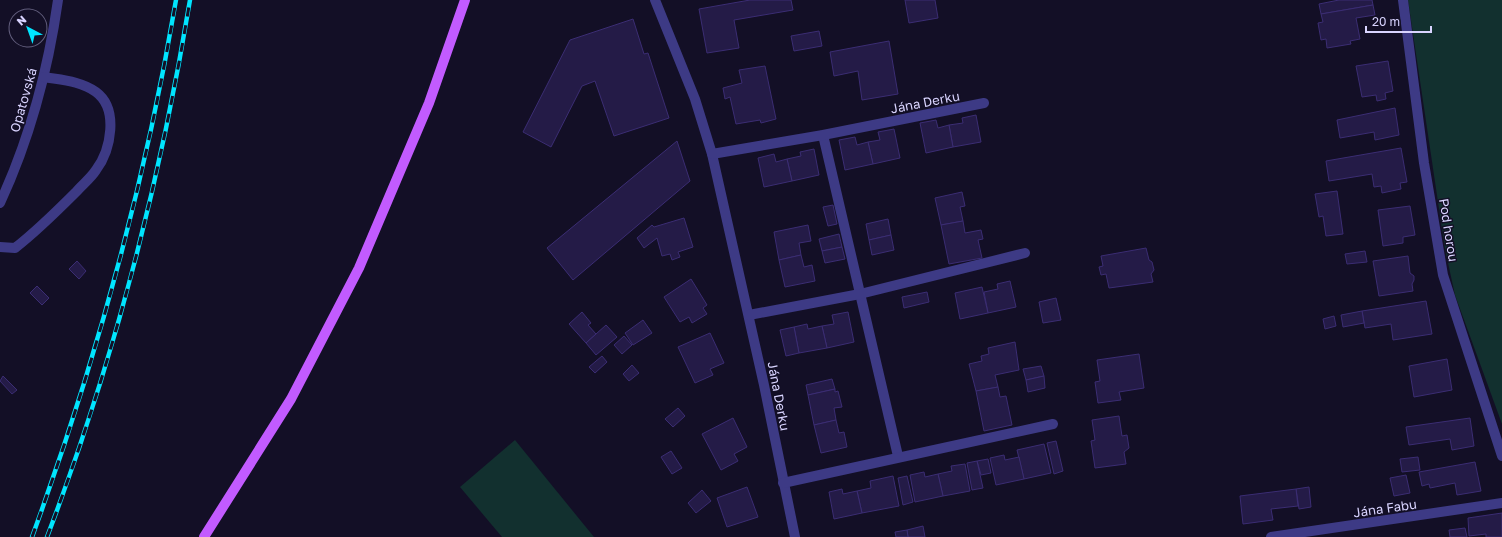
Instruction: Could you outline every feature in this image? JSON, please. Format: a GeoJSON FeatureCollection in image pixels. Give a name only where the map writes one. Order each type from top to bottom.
{"type":"FeatureCollection","features":[{"type":"Feature","properties":{"kind":"main road"},"geometry":{"type":"LineString","coordinates":[[204,537],[291,399],[359,268],[429,103],[465,0]]}},
{"type":"Feature","properties":{"kind":"street","name":"Opatovská"},"geometry":{"type":"LineString","coordinates":[[0,203],[31,126],[44,77],[58,0]]}},
{"type":"Feature","properties":{"kind":"street","name":"Jána Derku"},"geometry":{"type":"LineString","coordinates":[[655,0],[695,99],[712,154],[764,385],[795,537]]}},
{"type":"Feature","properties":{"kind":"street","name":"Pod horou"},"geometry":{"type":"LineString","coordinates":[[1403,0],[1424,163],[1443,274],[1502,456]]}},
{"type":"Feature","properties":{"kind":"street"},"geometry":{"type":"LineString","coordinates":[[0,246],[15,248],[32,235],[97,170],[106,152],[111,119],[106,104],[97,92],[77,83],[44,77]]}},
{"type":"Feature","properties":{"kind":"street","name":"Jána Derku"},"geometry":{"type":"LineString","coordinates":[[712,154],[823,135],[984,103]]}},
{"type":"Feature","properties":{"kind":"street"},"geometry":{"type":"LineString","coordinates":[[823,135],[898,456]]}},
{"type":"Feature","properties":{"kind":"street"},"geometry":{"type":"LineString","coordinates":[[748,315],[860,294],[1025,253]]}},
{"type":"Feature","properties":{"kind":"street"},"geometry":{"type":"LineString","coordinates":[[783,483],[898,456],[1053,424]]}},
{"type":"Feature","properties":{"kind":"street","name":"Jána Fabu"},"geometry":{"type":"LineString","coordinates":[[1271,537],[1502,503]]}},
{"type":"Feature","properties":{"kind":"green space"},"geometry":{"type":"Polygon","coordinates":[[[1408,0],[1502,0],[1502,424],[1455,295],[1445,249],[1408,0]]]}},
{"type":"Feature","properties":{"kind":"green space"},"geometry":{"type":"Polygon","coordinates":[[[515,440],[594,537],[502,537],[460,487],[515,440]]]}},
{"type":"Feature","properties":{"kind":"building"},"geometry":{"type":"Polygon","coordinates":[[[750,0],[791,0],[793,10],[734,20],[739,48],[707,53],[699,9],[750,0]]]}},
{"type":"Feature","properties":{"kind":"building"},"geometry":{"type":"Polygon","coordinates":[[[905,0],[935,0],[938,18],[909,23],[905,0]]]}},
{"type":"Feature","properties":{"kind":"building"},"geometry":{"type":"Polygon","coordinates":[[[1339,0],[1372,0],[1373,5],[1321,14],[1319,4],[1339,0]]]}},
{"type":"Feature","properties":{"kind":"building"},"geometry":{"type":"Polygon","coordinates":[[[1373,5],[1375,15],[1356,18],[1360,39],[1350,41],[1351,44],[1327,48],[1326,39],[1321,40],[1318,23],[1323,22],[1321,14],[1373,5]]]}},
{"type":"Feature","properties":{"kind":"building"},"geometry":{"type":"Polygon","coordinates":[[[633,19],[644,54],[648,53],[669,118],[614,136],[595,81],[582,86],[551,147],[523,132],[570,40],[633,19]]]}},
{"type":"Feature","properties":{"kind":"building"},"geometry":{"type":"Polygon","coordinates":[[[819,31],[822,46],[794,51],[791,36],[819,31]]]}},
{"type":"Feature","properties":{"kind":"building"},"geometry":{"type":"Polygon","coordinates":[[[889,41],[898,94],[862,100],[858,71],[834,76],[830,52],[889,41]]]}},
{"type":"Feature","properties":{"kind":"building"},"geometry":{"type":"Polygon","coordinates":[[[1388,61],[1393,91],[1385,93],[1386,99],[1377,101],[1376,95],[1362,97],[1356,66],[1388,61]]]}},
{"type":"Feature","properties":{"kind":"building"},"geometry":{"type":"Polygon","coordinates":[[[765,66],[776,119],[761,123],[760,120],[736,124],[730,97],[725,99],[723,88],[742,83],[739,70],[765,66]]]}},
{"type":"Feature","properties":{"kind":"building"},"geometry":{"type":"Polygon","coordinates":[[[1395,108],[1399,135],[1375,140],[1374,132],[1340,138],[1337,120],[1395,108]]]}},
{"type":"Feature","properties":{"kind":"building"},"geometry":{"type":"Polygon","coordinates":[[[976,115],[981,142],[953,147],[949,125],[963,123],[962,118],[976,115]]]}},
{"type":"Feature","properties":{"kind":"building"},"geometry":{"type":"Polygon","coordinates":[[[936,120],[938,128],[949,125],[953,147],[926,153],[920,123],[936,120]]]}},
{"type":"Feature","properties":{"kind":"building"},"geometry":{"type":"Polygon","coordinates":[[[894,129],[900,158],[873,164],[868,142],[880,140],[878,132],[894,129]]]}},
{"type":"Feature","properties":{"kind":"building"},"geometry":{"type":"Polygon","coordinates":[[[855,137],[857,145],[868,142],[873,164],[845,170],[839,140],[855,137]]]}},
{"type":"Feature","properties":{"kind":"building"},"geometry":{"type":"Polygon","coordinates":[[[677,141],[690,181],[573,280],[547,248],[677,141]]]}},
{"type":"Feature","properties":{"kind":"building"},"geometry":{"type":"Polygon","coordinates":[[[1401,148],[1407,182],[1400,183],[1401,189],[1382,193],[1381,186],[1374,187],[1372,174],[1329,181],[1326,161],[1401,148]]]}},
{"type":"Feature","properties":{"kind":"building"},"geometry":{"type":"Polygon","coordinates":[[[814,149],[819,175],[792,181],[787,159],[801,156],[800,152],[814,149]]]}},
{"type":"Feature","properties":{"kind":"building"},"geometry":{"type":"Polygon","coordinates":[[[774,154],[776,162],[787,159],[792,181],[764,187],[758,158],[774,154]]]}},
{"type":"Feature","properties":{"kind":"building"},"geometry":{"type":"Polygon","coordinates":[[[1337,191],[1343,234],[1326,236],[1323,216],[1319,217],[1315,194],[1337,191]]]}},
{"type":"Feature","properties":{"kind":"building"},"geometry":{"type":"Polygon","coordinates":[[[962,192],[965,206],[960,207],[963,221],[941,225],[935,198],[962,192]]]}},
{"type":"Feature","properties":{"kind":"building"},"geometry":{"type":"Polygon","coordinates":[[[833,205],[837,224],[828,226],[823,207],[833,205]]]}},
{"type":"Feature","properties":{"kind":"building"},"geometry":{"type":"Polygon","coordinates":[[[1410,206],[1415,235],[1403,237],[1403,243],[1383,246],[1378,210],[1410,206]]]}},
{"type":"Feature","properties":{"kind":"building"},"geometry":{"type":"Polygon","coordinates":[[[684,218],[693,247],[678,252],[680,257],[672,260],[670,254],[662,256],[657,238],[644,248],[637,238],[652,225],[654,227],[684,218]]]}},
{"type":"Feature","properties":{"kind":"building"},"geometry":{"type":"Polygon","coordinates":[[[888,219],[891,235],[869,240],[866,224],[888,219]]]}},
{"type":"Feature","properties":{"kind":"building"},"geometry":{"type":"Polygon","coordinates":[[[963,221],[965,233],[981,230],[983,239],[978,240],[982,258],[949,264],[941,225],[963,221]]]}},
{"type":"Feature","properties":{"kind":"building"},"geometry":{"type":"Polygon","coordinates":[[[808,225],[811,241],[799,243],[801,255],[779,260],[774,232],[808,225]]]}},
{"type":"Feature","properties":{"kind":"building"},"geometry":{"type":"Polygon","coordinates":[[[839,234],[842,247],[822,251],[819,239],[839,234]]]}},
{"type":"Feature","properties":{"kind":"building"},"geometry":{"type":"Polygon","coordinates":[[[891,235],[894,250],[872,255],[869,240],[891,235]]]}},
{"type":"Feature","properties":{"kind":"building"},"geometry":{"type":"Polygon","coordinates":[[[842,247],[845,259],[825,263],[822,251],[842,247]]]}},
{"type":"Feature","properties":{"kind":"building"},"geometry":{"type":"Polygon","coordinates":[[[1146,248],[1149,260],[1152,262],[1154,270],[1151,274],[1153,282],[1109,288],[1106,274],[1101,275],[1099,267],[1103,266],[1101,256],[1146,248]]]}},
{"type":"Feature","properties":{"kind":"building"},"geometry":{"type":"Polygon","coordinates":[[[1365,251],[1367,262],[1347,264],[1345,254],[1365,251]]]}},
{"type":"Feature","properties":{"kind":"building"},"geometry":{"type":"Polygon","coordinates":[[[801,255],[804,267],[812,265],[815,281],[785,287],[779,260],[801,255]]]}},
{"type":"Feature","properties":{"kind":"building"},"geometry":{"type":"Polygon","coordinates":[[[1408,256],[1410,273],[1414,276],[1412,284],[1413,291],[1379,296],[1373,261],[1408,256]]]}},
{"type":"Feature","properties":{"kind":"building"},"geometry":{"type":"Polygon","coordinates":[[[77,261],[86,271],[79,279],[69,269],[77,261]]]}},
{"type":"Feature","properties":{"kind":"building"},"geometry":{"type":"Polygon","coordinates":[[[691,279],[707,305],[703,308],[707,314],[692,323],[689,317],[680,322],[664,297],[691,279]]]}},
{"type":"Feature","properties":{"kind":"building"},"geometry":{"type":"Polygon","coordinates":[[[1010,281],[1016,307],[988,313],[984,292],[998,289],[997,284],[1010,281]]]}},
{"type":"Feature","properties":{"kind":"building"},"geometry":{"type":"Polygon","coordinates":[[[37,286],[49,298],[42,305],[30,293],[37,286]]]}},
{"type":"Feature","properties":{"kind":"building"},"geometry":{"type":"Polygon","coordinates":[[[982,287],[988,313],[960,319],[955,293],[982,287]]]}},
{"type":"Feature","properties":{"kind":"building"},"geometry":{"type":"Polygon","coordinates":[[[927,292],[929,302],[904,308],[902,297],[927,292]]]}},
{"type":"Feature","properties":{"kind":"building"},"geometry":{"type":"Polygon","coordinates":[[[1056,298],[1061,320],[1043,323],[1039,302],[1056,298]]]}},
{"type":"Feature","properties":{"kind":"building"},"geometry":{"type":"Polygon","coordinates":[[[1426,301],[1432,334],[1393,340],[1391,324],[1365,328],[1362,311],[1426,301]]]}},
{"type":"Feature","properties":{"kind":"building"},"geometry":{"type":"Polygon","coordinates":[[[1362,311],[1364,323],[1343,327],[1341,315],[1362,311]]]}},
{"type":"Feature","properties":{"kind":"building"},"geometry":{"type":"Polygon","coordinates":[[[582,312],[591,323],[588,325],[596,334],[586,343],[569,324],[582,312]]]}},
{"type":"Feature","properties":{"kind":"building"},"geometry":{"type":"Polygon","coordinates":[[[848,312],[854,342],[827,348],[822,326],[834,324],[832,315],[848,312]]]}},
{"type":"Feature","properties":{"kind":"building"},"geometry":{"type":"Polygon","coordinates":[[[1334,316],[1336,326],[1325,329],[1323,319],[1334,316]]]}},
{"type":"Feature","properties":{"kind":"building"},"geometry":{"type":"Polygon","coordinates":[[[643,320],[652,333],[633,345],[625,333],[643,320]]]}},
{"type":"Feature","properties":{"kind":"building"},"geometry":{"type":"Polygon","coordinates":[[[807,324],[808,329],[822,326],[827,348],[799,353],[794,327],[807,324]]]}},
{"type":"Feature","properties":{"kind":"building"},"geometry":{"type":"Polygon","coordinates":[[[606,325],[617,337],[596,355],[586,343],[606,325]]]}},
{"type":"Feature","properties":{"kind":"building"},"geometry":{"type":"Polygon","coordinates":[[[794,327],[799,353],[786,356],[780,330],[794,327]]]}},
{"type":"Feature","properties":{"kind":"building"},"geometry":{"type":"Polygon","coordinates":[[[710,333],[724,363],[710,369],[713,375],[695,383],[678,347],[710,333]]]}},
{"type":"Feature","properties":{"kind":"building"},"geometry":{"type":"Polygon","coordinates":[[[624,336],[632,345],[622,354],[614,345],[624,336]]]}},
{"type":"Feature","properties":{"kind":"building"},"geometry":{"type":"Polygon","coordinates":[[[1015,342],[1019,370],[995,375],[998,387],[976,391],[969,364],[982,361],[981,356],[989,354],[988,348],[1015,342]]]}},
{"type":"Feature","properties":{"kind":"building"},"geometry":{"type":"Polygon","coordinates":[[[1139,354],[1144,388],[1119,392],[1121,400],[1098,403],[1095,382],[1100,381],[1097,360],[1139,354]]]}},
{"type":"Feature","properties":{"kind":"building"},"geometry":{"type":"Polygon","coordinates":[[[602,356],[607,362],[595,373],[589,367],[602,356]]]}},
{"type":"Feature","properties":{"kind":"building"},"geometry":{"type":"Polygon","coordinates":[[[1447,359],[1452,390],[1414,397],[1409,366],[1447,359]]]}},
{"type":"Feature","properties":{"kind":"building"},"geometry":{"type":"Polygon","coordinates":[[[632,365],[639,373],[629,381],[623,374],[632,365]]]}},
{"type":"Feature","properties":{"kind":"building"},"geometry":{"type":"Polygon","coordinates":[[[1041,366],[1044,376],[1026,380],[1023,369],[1041,366]]]}},
{"type":"Feature","properties":{"kind":"building"},"geometry":{"type":"Polygon","coordinates":[[[3,376],[17,390],[12,394],[0,381],[3,376]]]}},
{"type":"Feature","properties":{"kind":"building"},"geometry":{"type":"Polygon","coordinates":[[[1044,376],[1045,388],[1028,392],[1026,380],[1044,376]]]}},
{"type":"Feature","properties":{"kind":"building"},"geometry":{"type":"Polygon","coordinates":[[[832,379],[835,389],[808,395],[806,385],[832,379]]]}},
{"type":"Feature","properties":{"kind":"building"},"geometry":{"type":"Polygon","coordinates":[[[998,387],[1000,397],[1006,396],[1012,425],[984,431],[976,391],[998,387]]]}},
{"type":"Feature","properties":{"kind":"building"},"geometry":{"type":"Polygon","coordinates":[[[835,389],[835,392],[838,391],[842,407],[834,408],[836,420],[814,425],[808,395],[835,389]]]}},
{"type":"Feature","properties":{"kind":"building"},"geometry":{"type":"Polygon","coordinates":[[[678,408],[685,416],[673,427],[665,419],[678,408]]]}},
{"type":"Feature","properties":{"kind":"building"},"geometry":{"type":"Polygon","coordinates":[[[1119,416],[1122,436],[1127,435],[1129,448],[1124,452],[1126,464],[1095,468],[1091,441],[1095,440],[1092,420],[1119,416]]]}},
{"type":"Feature","properties":{"kind":"building"},"geometry":{"type":"Polygon","coordinates":[[[733,418],[747,447],[734,454],[738,461],[721,470],[702,434],[733,418]]]}},
{"type":"Feature","properties":{"kind":"building"},"geometry":{"type":"Polygon","coordinates":[[[1470,418],[1474,446],[1452,450],[1450,439],[1409,445],[1406,427],[1470,418]]]}},
{"type":"Feature","properties":{"kind":"building"},"geometry":{"type":"Polygon","coordinates":[[[836,420],[839,433],[844,432],[847,447],[821,453],[814,425],[836,420]]]}},
{"type":"Feature","properties":{"kind":"building"},"geometry":{"type":"Polygon","coordinates":[[[1056,441],[1063,471],[1054,474],[1047,443],[1056,441]]]}},
{"type":"Feature","properties":{"kind":"building"},"geometry":{"type":"Polygon","coordinates":[[[1044,444],[1051,473],[1024,479],[1017,450],[1044,444]]]}},
{"type":"Feature","properties":{"kind":"building"},"geometry":{"type":"Polygon","coordinates":[[[671,451],[682,468],[672,474],[661,457],[671,451]]]}},
{"type":"Feature","properties":{"kind":"building"},"geometry":{"type":"Polygon","coordinates":[[[1004,455],[1005,460],[1019,457],[1024,479],[996,485],[990,458],[1004,455]]]}},
{"type":"Feature","properties":{"kind":"building"},"geometry":{"type":"Polygon","coordinates":[[[1418,457],[1420,470],[1402,472],[1400,459],[1418,457]]]}},
{"type":"Feature","properties":{"kind":"building"},"geometry":{"type":"Polygon","coordinates":[[[988,459],[991,473],[981,475],[977,461],[988,459]]]}},
{"type":"Feature","properties":{"kind":"building"},"geometry":{"type":"Polygon","coordinates":[[[977,461],[983,488],[972,490],[967,463],[977,461]]]}},
{"type":"Feature","properties":{"kind":"building"},"geometry":{"type":"Polygon","coordinates":[[[1475,462],[1481,491],[1457,495],[1455,483],[1430,488],[1429,484],[1422,486],[1419,472],[1475,462]]]}},
{"type":"Feature","properties":{"kind":"building"},"geometry":{"type":"Polygon","coordinates":[[[965,464],[970,491],[943,496],[938,474],[952,471],[951,466],[965,464]]]}},
{"type":"Feature","properties":{"kind":"building"},"geometry":{"type":"Polygon","coordinates":[[[924,472],[925,477],[938,474],[943,496],[915,502],[910,475],[924,472]]]}},
{"type":"Feature","properties":{"kind":"building"},"geometry":{"type":"Polygon","coordinates":[[[1406,475],[1410,493],[1394,496],[1390,478],[1406,475]]]}},
{"type":"Feature","properties":{"kind":"building"},"geometry":{"type":"Polygon","coordinates":[[[893,476],[899,506],[862,513],[857,491],[871,488],[870,481],[893,476]]]}},
{"type":"Feature","properties":{"kind":"building"},"geometry":{"type":"Polygon","coordinates":[[[907,476],[913,502],[903,505],[898,478],[907,476]]]}},
{"type":"Feature","properties":{"kind":"building"},"geometry":{"type":"Polygon","coordinates":[[[747,487],[758,517],[727,527],[717,498],[747,487]]]}},
{"type":"Feature","properties":{"kind":"building"},"geometry":{"type":"Polygon","coordinates":[[[1309,487],[1311,507],[1299,509],[1296,489],[1309,487]]]}},
{"type":"Feature","properties":{"kind":"building"},"geometry":{"type":"Polygon","coordinates":[[[842,489],[843,494],[857,491],[862,513],[834,519],[829,492],[842,489]]]}},
{"type":"Feature","properties":{"kind":"building"},"geometry":{"type":"Polygon","coordinates":[[[1296,489],[1298,506],[1271,509],[1273,520],[1243,524],[1240,496],[1296,489]]]}},
{"type":"Feature","properties":{"kind":"building"},"geometry":{"type":"Polygon","coordinates":[[[702,490],[711,501],[696,513],[688,503],[702,490]]]}},
{"type":"Feature","properties":{"kind":"building"},"geometry":{"type":"Polygon","coordinates":[[[1502,513],[1502,537],[1486,537],[1486,534],[1469,536],[1468,518],[1502,513]]]}},
{"type":"Feature","properties":{"kind":"building"},"geometry":{"type":"Polygon","coordinates":[[[923,526],[925,537],[908,537],[907,530],[923,526]]]}},
{"type":"Feature","properties":{"kind":"building"},"geometry":{"type":"Polygon","coordinates":[[[1465,528],[1467,537],[1450,537],[1449,530],[1465,528]]]}},
{"type":"Feature","properties":{"kind":"building"},"geometry":{"type":"Polygon","coordinates":[[[907,530],[908,537],[896,537],[895,532],[907,530]]]}},
{"type":"Feature","properties":{"kind":"railway"},"geometry":{"type":"LineString","coordinates":[[32,537],[98,339],[134,205],[164,69],[176,0]]}},
{"type":"Feature","properties":{"kind":"railway"},"geometry":{"type":"LineString","coordinates":[[47,537],[93,406],[132,272],[164,136],[190,0]]}}]}
